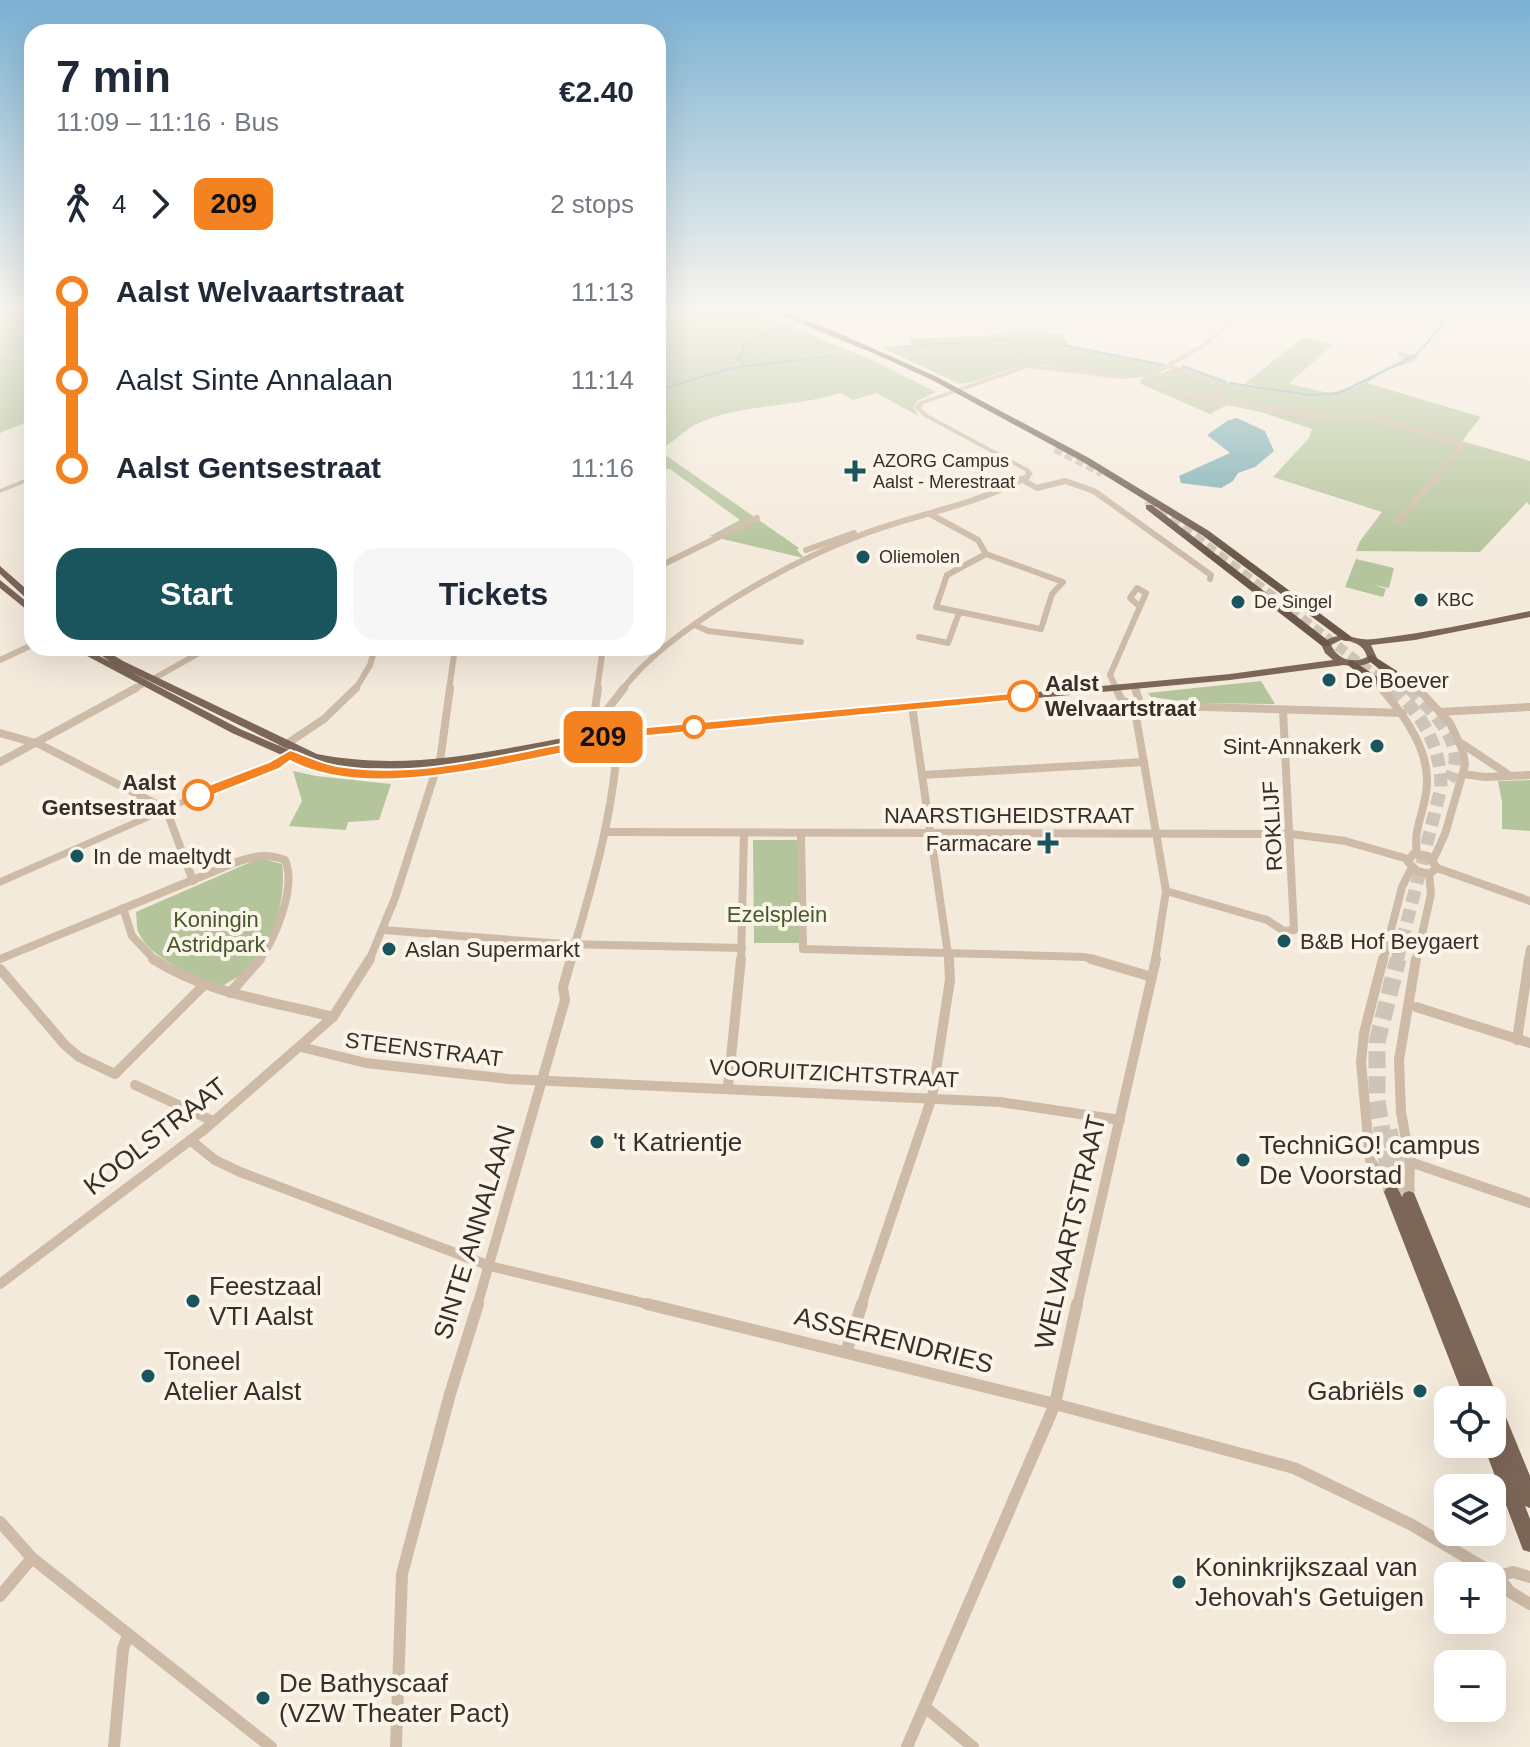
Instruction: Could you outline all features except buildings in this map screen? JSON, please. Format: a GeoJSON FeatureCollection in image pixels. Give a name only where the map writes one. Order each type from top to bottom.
{"type":"FeatureCollection","features":[{"type":"Feature","properties":{"kind":"highway"},"geometry":{"type":"LineString","coordinates":[[958,393],[1163,517],[1326,647]]}},
{"type":"Feature","properties":{"kind":"highway"},"geometry":{"type":"LineString","coordinates":[[958,393],[1092,461],[1229,549],[1347,638]]}},
{"type":"Feature","properties":{"kind":"highway"},"geometry":{"type":"LineString","coordinates":[[1372,656],[1393,674]]}},
{"type":"Feature","properties":{"kind":"highway"},"geometry":{"type":"LineString","coordinates":[[1348,662],[1375,681]]}},
{"type":"Feature","properties":{"kind":"main road"},"geometry":{"type":"LineString","coordinates":[[0,569],[24,592]]}},
{"type":"Feature","properties":{"kind":"main road"},"geometry":{"type":"LineString","coordinates":[[0,583],[24,604]]}},
{"type":"Feature","properties":{"kind":"main road"},"geometry":{"type":"LineString","coordinates":[[1299,666],[1326,647],[1330,639],[1347,638],[1364,643],[1530,614]]}},
{"type":"Feature","properties":{"kind":"main road"},"geometry":{"type":"LineString","coordinates":[[94,656],[289,749],[322,768],[395,775],[581,745],[618,735],[1230,677],[1299,666],[1365,663],[1381,649],[1464,631],[1472,626]]}},
{"type":"Feature","properties":{"kind":"main road"},"geometry":{"type":"LineString","coordinates":[[1364,643],[1372,656]]}},
{"type":"Feature","properties":{"kind":"main road"},"geometry":{"type":"LineString","coordinates":[[1326,647],[1348,662]]}},
{"type":"Feature","properties":{"kind":"main road"},"geometry":{"type":"LineString","coordinates":[[107,656],[148,682]]}},
{"type":"Feature","properties":{"kind":"main road"},"geometry":{"type":"LineString","coordinates":[[1392,1192],[1468,1386]]}},
{"type":"Feature","properties":{"kind":"main road"},"geometry":{"type":"LineString","coordinates":[[1409,1198],[1485,1386]]}},
{"type":"Feature","properties":{"kind":"main road"},"geometry":{"type":"LineString","coordinates":[[1506,1439],[1530,1499]]}},
{"type":"Feature","properties":{"kind":"main road"},"geometry":{"type":"LineString","coordinates":[[1497,1458],[1530,1543]]}},
{"type":"Feature","properties":{"kind":"street"},"geometry":{"type":"LineString","coordinates":[[666,646],[695,625],[858,536],[930,514],[1030,474],[936,421],[928,413],[929,407],[956,393]]}},
{"type":"Feature","properties":{"kind":"street"},"geometry":{"type":"LineString","coordinates":[[1178,393],[1303,415],[1367,416],[1464,444],[1397,523]]}},
{"type":"Feature","properties":{"kind":"street"},"geometry":{"type":"LineString","coordinates":[[1216,408],[1219,393]]}},
{"type":"Feature","properties":{"kind":"street"},"geometry":{"type":"LineString","coordinates":[[815,557],[806,550],[1023,479]]}},
{"type":"Feature","properties":{"kind":"street"},"geometry":{"type":"LineString","coordinates":[[1023,479],[1037,488],[1065,481],[1094,491],[1162,537],[1211,575],[1210,579]]}},
{"type":"Feature","properties":{"kind":"street"},"geometry":{"type":"LineString","coordinates":[[0,491],[24,481]]}},
{"type":"Feature","properties":{"kind":"street"},"geometry":{"type":"LineString","coordinates":[[930,514],[978,540],[986,554],[1063,582],[1052,594],[1041,629],[959,613],[935,605],[947,575],[986,554]]}},
{"type":"Feature","properties":{"kind":"street"},"geometry":{"type":"LineString","coordinates":[[666,563],[757,518]]}},
{"type":"Feature","properties":{"kind":"street"},"geometry":{"type":"LineString","coordinates":[[1139,606],[1110,675],[1122,701],[1139,705],[1403,713]]}},
{"type":"Feature","properties":{"kind":"street"},"geometry":{"type":"LineString","coordinates":[[919,637],[948,643],[959,613]]}},
{"type":"Feature","properties":{"kind":"street"},"geometry":{"type":"LineString","coordinates":[[695,625],[708,631],[801,642]]}},
{"type":"Feature","properties":{"kind":"street"},"geometry":{"type":"LineString","coordinates":[[0,660],[24,649]]}},
{"type":"Feature","properties":{"kind":"street"},"geometry":{"type":"LineString","coordinates":[[0,762],[194,656]]}},
{"type":"Feature","properties":{"kind":"street"},"geometry":{"type":"LineString","coordinates":[[0,882],[237,778],[274,766],[289,749],[347,700],[370,667],[373,656]]}},
{"type":"Feature","properties":{"kind":"street","name":"KOOLSTRAAT"},"geometry":{"type":"LineString","coordinates":[[0,1284],[190,1140],[301,1047],[350,996],[383,930],[408,865],[438,766],[454,656]]}},
{"type":"Feature","properties":{"kind":"street"},"geometry":{"type":"LineString","coordinates":[[596,739],[596,704],[602,656]]}},
{"type":"Feature","properties":{"kind":"street"},"geometry":{"type":"LineString","coordinates":[[596,739],[613,704],[653,656]]}},
{"type":"Feature","properties":{"kind":"street"},"geometry":{"type":"LineString","coordinates":[[1393,674],[1411,683],[1440,712],[1458,741],[1464,761],[1443,843],[1433,867],[1431,894],[1411,981],[1410,1005],[1399,1060],[1401,1112],[1410,1162],[1409,1198]]}},
{"type":"Feature","properties":{"kind":"street"},"geometry":{"type":"LineString","coordinates":[[1375,681],[1403,713],[1420,744],[1426,781],[1414,837],[1417,853],[1433,867],[1530,901]]}},
{"type":"Feature","properties":{"kind":"street","name":"WELVAARTSTRAAT"},"geometry":{"type":"LineString","coordinates":[[907,1747],[1055,1404],[1152,977],[1166,891],[1135,711],[1139,705],[1134,686]]}},
{"type":"Feature","properties":{"kind":"street"},"geometry":{"type":"LineString","coordinates":[[596,704],[613,704]]}},
{"type":"Feature","properties":{"kind":"street"},"geometry":{"type":"LineString","coordinates":[[846,1352],[932,1097],[950,980],[949,954],[912,706]]}},
{"type":"Feature","properties":{"kind":"street"},"geometry":{"type":"LineString","coordinates":[[1440,712],[1530,707]]}},
{"type":"Feature","properties":{"kind":"street","name":"ROKLIJF"},"geometry":{"type":"LineString","coordinates":[[1166,891],[1267,920],[1284,931],[1294,930],[1283,710]]}},
{"type":"Feature","properties":{"kind":"street"},"geometry":{"type":"LineString","coordinates":[[0,733],[35,743],[166,809],[193,881]]}},
{"type":"Feature","properties":{"kind":"street","name":"SINTE ANNALAAN"},"geometry":{"type":"LineString","coordinates":[[396,1747],[402,1574],[450,1394],[490,1266],[565,1000],[563,987],[607,832],[616,776],[618,735]]}},
{"type":"Feature","properties":{"kind":"street"},"geometry":{"type":"LineString","coordinates":[[1458,741],[1509,775]]}},
{"type":"Feature","properties":{"kind":"street"},"geometry":{"type":"LineString","coordinates":[[922,775],[1144,762]]}},
{"type":"Feature","properties":{"kind":"street"},"geometry":{"type":"LineString","coordinates":[[1463,774],[1485,777],[1530,775]]}},
{"type":"Feature","properties":{"kind":"street","name":"NAARSTIGHEIDSTRAAT"},"geometry":{"type":"LineString","coordinates":[[607,832],[1291,834],[1345,841],[1410,863],[1433,867]]}},
{"type":"Feature","properties":{"kind":"street"},"geometry":{"type":"LineString","coordinates":[[728,1087],[742,948],[744,833]]}},
{"type":"Feature","properties":{"kind":"street"},"geometry":{"type":"LineString","coordinates":[[801,833],[803,949],[1085,957],[1152,977]]}},
{"type":"Feature","properties":{"kind":"street"},"geometry":{"type":"LineString","coordinates":[[1392,1192],[1370,1160],[1361,1062],[1364,1033],[1402,887],[1410,876],[1410,863],[1417,853]]}},
{"type":"Feature","properties":{"kind":"street"},"geometry":{"type":"LineString","coordinates":[[0,959],[257,854],[272,854],[285,860],[288,867],[286,902],[276,934],[259,962],[230,993]]}},
{"type":"Feature","properties":{"kind":"street"},"geometry":{"type":"LineString","coordinates":[[123,908],[125,922],[143,951],[155,961],[204,985],[333,1017]]}},
{"type":"Feature","properties":{"kind":"street"},"geometry":{"type":"LineString","coordinates":[[383,930],[576,943],[742,948]]}},
{"type":"Feature","properties":{"kind":"street"},"geometry":{"type":"LineString","coordinates":[[1517,1040],[1530,949]]}},
{"type":"Feature","properties":{"kind":"street"},"geometry":{"type":"LineString","coordinates":[[0,969],[65,1045],[79,1057],[115,1074],[204,985]]}},
{"type":"Feature","properties":{"kind":"street"},"geometry":{"type":"LineString","coordinates":[[1416,1007],[1530,1043]]}},
{"type":"Feature","properties":{"kind":"street","name":"STEENSTRAAT"},"geometry":{"type":"LineString","coordinates":[[301,1047],[366,1063],[544,1080]]}},
{"type":"Feature","properties":{"kind":"street","name":"VOORUITZICHTSTRAAT"},"geometry":{"type":"LineString","coordinates":[[544,1080],[932,1097],[1000,1102],[1120,1120]]}},
{"type":"Feature","properties":{"kind":"street"},"geometry":{"type":"LineString","coordinates":[[135,1085],[213,1121]]}},
{"type":"Feature","properties":{"kind":"street","name":"ASSERENDRIES"},"geometry":{"type":"LineString","coordinates":[[190,1140],[215,1160],[240,1172],[490,1266],[1055,1404],[1294,1468],[1412,1525],[1474,1562]]}},
{"type":"Feature","properties":{"kind":"street"},"geometry":{"type":"LineString","coordinates":[[1410,1162],[1530,1203]]}},
{"type":"Feature","properties":{"kind":"street"},"geometry":{"type":"LineString","coordinates":[[0,1522],[32,1558],[271,1747]]}},
{"type":"Feature","properties":{"kind":"street"},"geometry":{"type":"LineString","coordinates":[[0,1596],[32,1558]]}},
{"type":"Feature","properties":{"kind":"street","name":"ASSERENDRIES"},"geometry":{"type":"LineString","coordinates":[[1506,1574],[1513,1572],[1530,1577]]}},
{"type":"Feature","properties":{"kind":"street","name":"ASSERENDRIES"},"geometry":{"type":"LineString","coordinates":[[1506,1587],[1530,1604]]}},
{"type":"Feature","properties":{"kind":"street"},"geometry":{"type":"LineString","coordinates":[[114,1747],[123,1649],[128,1635]]}},
{"type":"Feature","properties":{"kind":"street"},"geometry":{"type":"LineString","coordinates":[[925,1707],[973,1747]]}},
{"type":"Feature","properties":{"kind":"green space"},"geometry":{"type":"Polygon","coordinates":[[[0,393],[24,393],[24,423],[0,433],[0,393]]]}},
{"type":"Feature","properties":{"kind":"green space"},"geometry":{"type":"Polygon","coordinates":[[[666,393],[935,393],[917,401],[914,408],[919,416],[876,393],[853,400],[840,393],[716,417],[694,425],[666,445],[666,393]]]}},
{"type":"Feature","properties":{"kind":"green space"},"geometry":{"type":"Polygon","coordinates":[[[1161,393],[1399,393],[1481,417],[1462,441],[1530,461],[1530,505],[1527,502],[1480,552],[1356,551],[1382,512],[1273,477],[1309,438],[1312,429],[1261,412],[1227,405],[1210,414],[1161,393]]]}},
{"type":"Feature","properties":{"kind":"green space"},"geometry":{"type":"Polygon","coordinates":[[[666,455],[799,548],[797,550],[804,558],[710,536],[740,520],[666,469],[666,455]]]}},
{"type":"Feature","properties":{"kind":"green space"},"geometry":{"type":"Polygon","coordinates":[[[1356,559],[1394,568],[1389,588],[1374,585],[1386,589],[1383,597],[1345,587],[1356,559]]]}},
{"type":"Feature","properties":{"kind":"green space"},"geometry":{"type":"Polygon","coordinates":[[[1261,681],[1275,704],[1195,703],[1151,697],[1148,693],[1261,681]]]}},
{"type":"Feature","properties":{"kind":"green space"},"geometry":{"type":"Polygon","coordinates":[[[293,771],[391,784],[379,820],[348,822],[346,830],[289,826],[302,801],[293,771]]]}},
{"type":"Feature","properties":{"kind":"green space"},"geometry":{"type":"Polygon","coordinates":[[[1530,780],[1530,831],[1502,829],[1498,781],[1530,780]]]}},
{"type":"Feature","properties":{"kind":"green space","name":"Ezelsplein"},"geometry":{"type":"Polygon","coordinates":[[[753,840],[798,840],[800,943],[754,943],[753,840]]]}},
{"type":"Feature","properties":{"kind":"green space","name":"Koningin Astridpark"},"geometry":{"type":"Polygon","coordinates":[[[260,858],[282,864],[280,905],[265,946],[242,974],[222,987],[174,965],[143,941],[137,929],[136,912],[260,858]]]}},
{"type":"Feature","properties":{"kind":"water"},"geometry":{"type":"Polygon","coordinates":[[[1237,418],[1265,431],[1274,451],[1255,467],[1238,473],[1233,481],[1221,488],[1181,483],[1179,476],[1230,453],[1207,435],[1237,418]]]}},
{"type":"Feature","properties":{"kind":"waterway"},"geometry":{"type":"LineString","coordinates":[[1294,393],[1310,395],[1340,393]]}},
{"type":"Feature","properties":{"kind":"tunnel"},"geometry":{"type":"LineString","coordinates":[[1055,449],[1102,473]]}},
{"type":"Feature","properties":{"kind":"tunnel"},"geometry":{"type":"LineString","coordinates":[[1147,500],[1394,690]]}},
{"type":"Feature","properties":{"kind":"tunnel"},"geometry":{"type":"LineString","coordinates":[[1393,674],[1411,690]]}},
{"type":"Feature","properties":{"kind":"tunnel"},"geometry":{"type":"LineString","coordinates":[[1394,690],[1421,721],[1434,745],[1441,788],[1397,961]]}},
{"type":"Feature","properties":{"kind":"tunnel"},"geometry":{"type":"LineString","coordinates":[[1411,690],[1438,718],[1452,742],[1455,755],[1449,780]]}},
{"type":"Feature","properties":{"kind":"tunnel"},"geometry":{"type":"LineString","coordinates":[[1392,1192],[1377,1101],[1377,1042],[1398,959]]}},
{"type":"Feature","properties":{"kind":"tunnel"},"geometry":{"type":"LineString","coordinates":[[1389,1130],[1398,1170],[1409,1198]]}},
{"type":"Feature","properties":{"kind":"bus line","name":"209"},"geometry":{"type":"LineString","coordinates":[[198,795],[274,766],[290,755],[336,771],[378,775],[417,774],[637,732],[1023,696]]}},
{"type":"Feature","properties":{"kind":"place","name":"AZORG Campus Aalst - Merestraat"},"geometry":{"type":"Point","coordinates":[855,471]}},
{"type":"Feature","properties":{"kind":"place","name":"Oliemolen"},"geometry":{"type":"Point","coordinates":[863,557]}},
{"type":"Feature","properties":{"kind":"place","name":"KBC"},"geometry":{"type":"Point","coordinates":[1421,600]}},
{"type":"Feature","properties":{"kind":"place","name":"De Singel"},"geometry":{"type":"Point","coordinates":[1238,602]}},
{"type":"Feature","properties":{"kind":"place","name":"De Boever"},"geometry":{"type":"Point","coordinates":[1329,680]}},
{"type":"Feature","properties":{"kind":"place","name":"Aalst Welvaartstraat"},"geometry":{"type":"Point","coordinates":[1023,696]}},
{"type":"Feature","properties":{"kind":"place","name":"Sint-Annakerk"},"geometry":{"type":"Point","coordinates":[1377,746]}},
{"type":"Feature","properties":{"kind":"place","name":"Aalst Gentsestraat"},"geometry":{"type":"Point","coordinates":[198,795]}},
{"type":"Feature","properties":{"kind":"place","name":"Farmacare"},"geometry":{"type":"Point","coordinates":[1048,843]}},
{"type":"Feature","properties":{"kind":"place","name":"In de maeltydt"},"geometry":{"type":"Point","coordinates":[77,856]}},
{"type":"Feature","properties":{"kind":"place","name":"B&B Hof Beygaert"},"geometry":{"type":"Point","coordinates":[1284,941]}},
{"type":"Feature","properties":{"kind":"place","name":"Aslan Supermarkt"},"geometry":{"type":"Point","coordinates":[389,949]}},
{"type":"Feature","properties":{"kind":"place","name":"'t Katrientje"},"geometry":{"type":"Point","coordinates":[597,1142]}},
{"type":"Feature","properties":{"kind":"place","name":"TechniGO! campus De Voorstad"},"geometry":{"type":"Point","coordinates":[1243,1160]}},
{"type":"Feature","properties":{"kind":"place","name":"Feestzaal VTI Aalst"},"geometry":{"type":"Point","coordinates":[193,1301]}},
{"type":"Feature","properties":{"kind":"place","name":"Toneel Atelier Aalst"},"geometry":{"type":"Point","coordinates":[148,1376]}},
{"type":"Feature","properties":{"kind":"place","name":"Gabriëls"},"geometry":{"type":"Point","coordinates":[1420,1391]}},
{"type":"Feature","properties":{"kind":"place","name":"Koninkrijkszaal van Jehovah's Getuigen"},"geometry":{"type":"Point","coordinates":[1179,1582]}},
{"type":"Feature","properties":{"kind":"place","name":"De Bathyscaaf (VZW Theater Pact)"},"geometry":{"type":"Point","coordinates":[263,1698]}}]}
